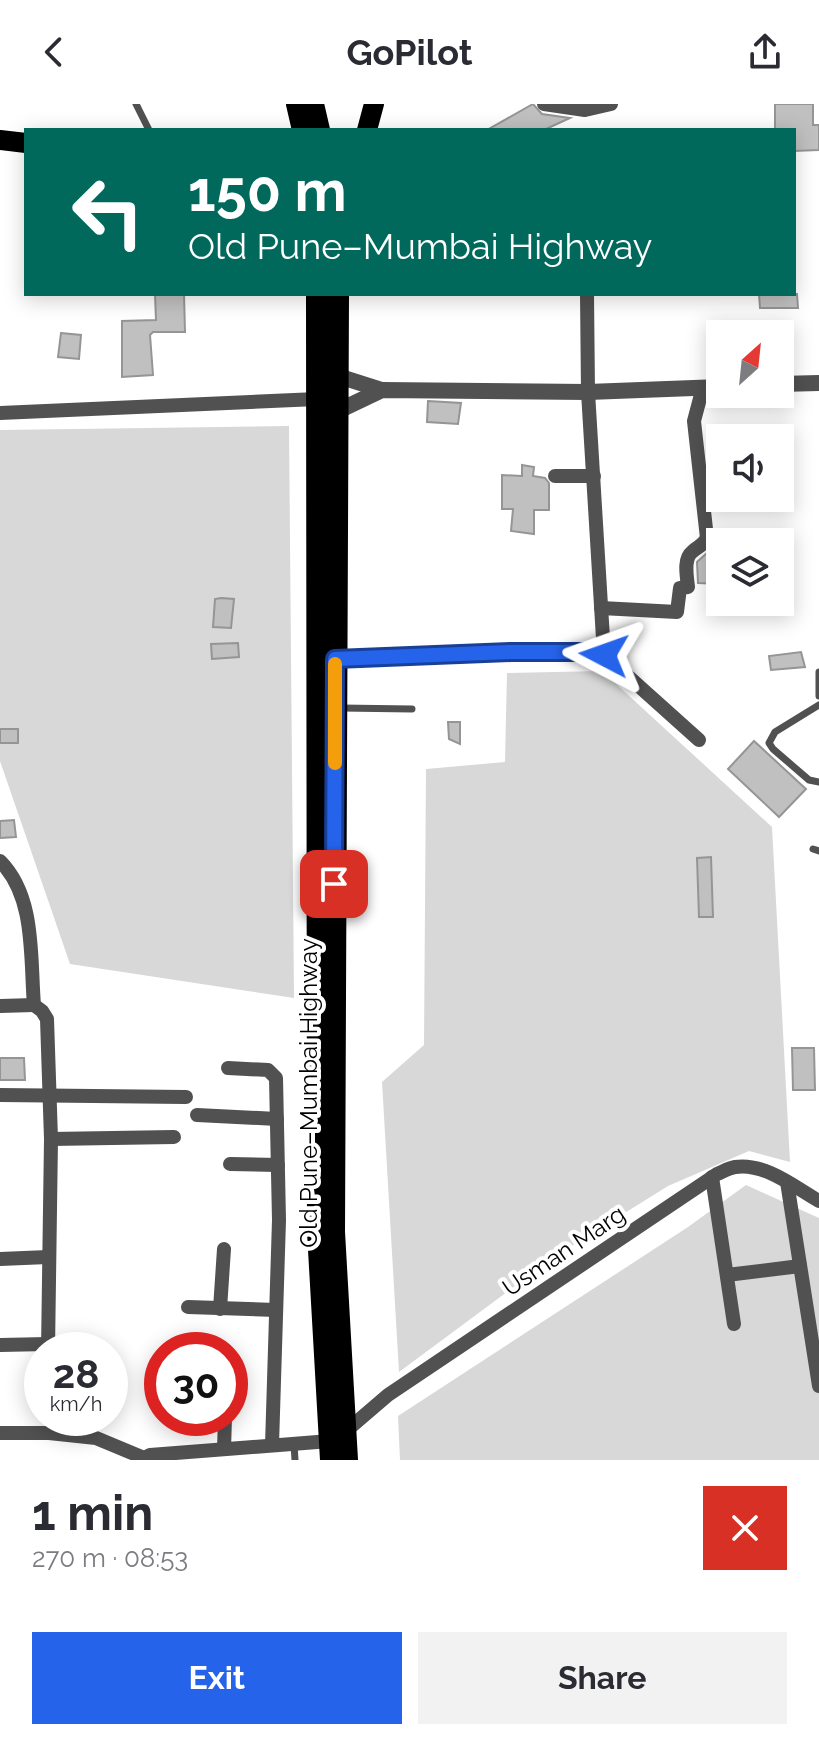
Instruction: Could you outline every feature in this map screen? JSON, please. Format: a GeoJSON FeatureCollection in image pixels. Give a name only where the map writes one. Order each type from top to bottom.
{"type":"FeatureCollection","features":[{"type":"Feature","properties":{"kind":"highway","name":"Old Pune–Mumbai Highway"},"geometry":{"type":"LineString","coordinates":[[317,296],[318,1232],[336,1444],[347,1460]]}},
{"type":"Feature","properties":{"kind":"highway","name":"Old Pune–Mumbai Highway"},"geometry":{"type":"LineString","coordinates":[[336,1444],[338,296]]}},
{"type":"Feature","properties":{"kind":"main road"},"geometry":{"type":"LineString","coordinates":[[368,128],[374,104]]}},
{"type":"Feature","properties":{"kind":"main road"},"geometry":{"type":"LineString","coordinates":[[0,140],[24,143]]}},
{"type":"Feature","properties":{"kind":"street"},"geometry":{"type":"LineString","coordinates":[[544,104],[585,110],[611,104]]}},
{"type":"Feature","properties":{"kind":"street"},"geometry":{"type":"LineString","coordinates":[[587,296],[588,392],[604,655]]}},
{"type":"Feature","properties":{"kind":"street"},"geometry":{"type":"LineString","coordinates":[[338,376],[382,390],[588,392],[706,387]]}},
{"type":"Feature","properties":{"kind":"street"},"geometry":{"type":"LineString","coordinates":[[794,384],[819,383]]}},
{"type":"Feature","properties":{"kind":"street"},"geometry":{"type":"LineString","coordinates":[[338,411],[382,390]]}},
{"type":"Feature","properties":{"kind":"street"},"geometry":{"type":"LineString","coordinates":[[601,608],[677,612],[680,588],[688,587],[688,556],[703,546],[707,538],[694,421],[706,398]]}},
{"type":"Feature","properties":{"kind":"street"},"geometry":{"type":"LineString","coordinates":[[0,413],[317,399]]}},
{"type":"Feature","properties":{"kind":"street"},"geometry":{"type":"LineString","coordinates":[[555,476],[594,476]]}},
{"type":"Feature","properties":{"kind":"street"},"geometry":{"type":"LineString","coordinates":[[335,659],[511,652],[604,655],[699,740]]}},
{"type":"Feature","properties":{"kind":"street"},"geometry":{"type":"LineString","coordinates":[[0,861],[12,873],[27,915],[34,1005]]}},
{"type":"Feature","properties":{"kind":"street"},"geometry":{"type":"LineString","coordinates":[[0,1006],[34,1005],[47,1019],[51,1139],[48,1332]]}},
{"type":"Feature","properties":{"kind":"street"},"geometry":{"type":"LineString","coordinates":[[228,1068],[268,1070],[274,1075],[278,1165],[272,1445]]}},
{"type":"Feature","properties":{"kind":"street"},"geometry":{"type":"LineString","coordinates":[[0,1095],[186,1097]]}},
{"type":"Feature","properties":{"kind":"street"},"geometry":{"type":"LineString","coordinates":[[197,1115],[277,1119]]}},
{"type":"Feature","properties":{"kind":"street"},"geometry":{"type":"LineString","coordinates":[[51,1139],[174,1137]]}},
{"type":"Feature","properties":{"kind":"street"},"geometry":{"type":"LineString","coordinates":[[230,1164],[278,1165]]}},
{"type":"Feature","properties":{"kind":"street","name":"Usman Marg"},"geometry":{"type":"LineString","coordinates":[[336,1444],[388,1395],[712,1177],[735,1167],[754,1168],[787,1182],[819,1201]]}},
{"type":"Feature","properties":{"kind":"street"},"geometry":{"type":"LineString","coordinates":[[712,1177],[734,1324]]}},
{"type":"Feature","properties":{"kind":"street"},"geometry":{"type":"LineString","coordinates":[[787,1182],[819,1386]]}},
{"type":"Feature","properties":{"kind":"street"},"geometry":{"type":"LineString","coordinates":[[220,1309],[224,1249]]}},
{"type":"Feature","properties":{"kind":"street"},"geometry":{"type":"LineString","coordinates":[[0,1259],[48,1257]]}},
{"type":"Feature","properties":{"kind":"street"},"geometry":{"type":"LineString","coordinates":[[727,1275],[800,1266]]}},
{"type":"Feature","properties":{"kind":"street"},"geometry":{"type":"LineString","coordinates":[[188,1307],[276,1310]]}},
{"type":"Feature","properties":{"kind":"street"},"geometry":{"type":"LineString","coordinates":[[0,1345],[24,1346]]}},
{"type":"Feature","properties":{"kind":"street"},"geometry":{"type":"LineString","coordinates":[[0,1433],[24,1429]]}},
{"type":"Feature","properties":{"kind":"street"},"geometry":{"type":"LineString","coordinates":[[89,1436],[142,1459],[150,1455],[272,1445],[336,1444]]}},
{"type":"Feature","properties":{"kind":"street"},"geometry":{"type":"LineString","coordinates":[[224,1436],[224,1449]]}},
{"type":"Feature","properties":{"kind":"lane"},"geometry":{"type":"LineString","coordinates":[[136,104],[148,128]]}},
{"type":"Feature","properties":{"kind":"lane"},"geometry":{"type":"LineString","coordinates":[[819,672],[819,696]]}},
{"type":"Feature","properties":{"kind":"lane"},"geometry":{"type":"LineString","coordinates":[[819,705],[775,732],[769,743],[809,780],[819,782]]}},
{"type":"Feature","properties":{"kind":"lane"},"geometry":{"type":"LineString","coordinates":[[335,708],[412,709]]}},
{"type":"Feature","properties":{"kind":"lane"},"geometry":{"type":"LineString","coordinates":[[294,1444],[295,1460]]}},
{"type":"Feature","properties":{"kind":"shaded area"},"geometry":{"type":"Polygon","coordinates":[[[289,426],[294,998],[70,964],[0,761],[0,430],[289,426]]]}},
{"type":"Feature","properties":{"kind":"shaded area"},"geometry":{"type":"Polygon","coordinates":[[[602,671],[772,827],[790,1162],[749,1151],[668,1186],[554,1257],[399,1372],[382,1082],[424,1045],[426,769],[505,762],[507,673],[602,671]]]}},
{"type":"Feature","properties":{"kind":"shaded area"},"geometry":{"type":"Polygon","coordinates":[[[746,1185],[819,1218],[819,1460],[400,1460],[398,1416],[688,1227],[746,1185]]]}},
{"type":"Feature","properties":{"kind":"building"},"geometry":{"type":"Polygon","coordinates":[[[533,104],[542,114],[570,118],[548,128],[491,128],[533,104]]]}},
{"type":"Feature","properties":{"kind":"building"},"geometry":{"type":"Polygon","coordinates":[[[775,104],[813,104],[813,125],[819,125],[819,150],[796,151],[796,128],[775,128],[775,104]]]}},
{"type":"Feature","properties":{"kind":"building"},"geometry":{"type":"Polygon","coordinates":[[[797,294],[798,308],[760,308],[759,296],[797,294]]]}},
{"type":"Feature","properties":{"kind":"building"},"geometry":{"type":"Polygon","coordinates":[[[155,296],[184,296],[185,332],[153,332],[150,335],[153,375],[122,377],[122,321],[156,320],[155,296]]]}},
{"type":"Feature","properties":{"kind":"building"},"geometry":{"type":"Polygon","coordinates":[[[61,333],[81,335],[79,359],[58,357],[61,333]]]}},
{"type":"Feature","properties":{"kind":"building"},"geometry":{"type":"Polygon","coordinates":[[[428,401],[461,403],[458,424],[427,422],[428,401]]]}},
{"type":"Feature","properties":{"kind":"building"},"geometry":{"type":"Polygon","coordinates":[[[522,465],[534,467],[533,476],[545,478],[549,483],[549,510],[534,510],[534,534],[511,531],[513,509],[502,509],[502,475],[522,476],[522,465]]]}},
{"type":"Feature","properties":{"kind":"building"},"geometry":{"type":"Polygon","coordinates":[[[706,554],[706,583],[698,583],[697,562],[706,554]]]}},
{"type":"Feature","properties":{"kind":"building"},"geometry":{"type":"Polygon","coordinates":[[[215,599],[234,599],[231,628],[213,627],[215,599]]]}},
{"type":"Feature","properties":{"kind":"building"},"geometry":{"type":"Polygon","coordinates":[[[238,643],[239,657],[212,659],[211,644],[238,643]]]}},
{"type":"Feature","properties":{"kind":"building"},"geometry":{"type":"Polygon","coordinates":[[[801,652],[805,667],[771,670],[769,656],[801,652]]]}},
{"type":"Feature","properties":{"kind":"building"},"geometry":{"type":"Polygon","coordinates":[[[448,722],[460,722],[460,744],[449,739],[448,722]]]}},
{"type":"Feature","properties":{"kind":"building"},"geometry":{"type":"Polygon","coordinates":[[[0,729],[18,729],[18,743],[0,743],[0,729]]]}},
{"type":"Feature","properties":{"kind":"building"},"geometry":{"type":"Polygon","coordinates":[[[754,741],[806,789],[779,817],[728,769],[754,741]]]}},
{"type":"Feature","properties":{"kind":"building"},"geometry":{"type":"Polygon","coordinates":[[[14,820],[16,837],[0,838],[0,821],[14,820]]]}},
{"type":"Feature","properties":{"kind":"building"},"geometry":{"type":"Polygon","coordinates":[[[711,857],[713,917],[699,917],[697,858],[711,857]]]}},
{"type":"Feature","properties":{"kind":"building"},"geometry":{"type":"Polygon","coordinates":[[[792,1048],[814,1048],[815,1090],[793,1090],[792,1048]]]}},
{"type":"Feature","properties":{"kind":"building"},"geometry":{"type":"Polygon","coordinates":[[[0,1058],[24,1058],[25,1080],[0,1080],[0,1058]]]}},
{"type":"Feature","properties":{"kind":"slow traffic"},"geometry":{"type":"LineString","coordinates":[[335,664],[335,763]]}},
{"type":"Feature","properties":{"kind":"route"},"geometry":{"type":"LineString","coordinates":[[334,884],[335,659],[511,652],[604,655]]}}]}
